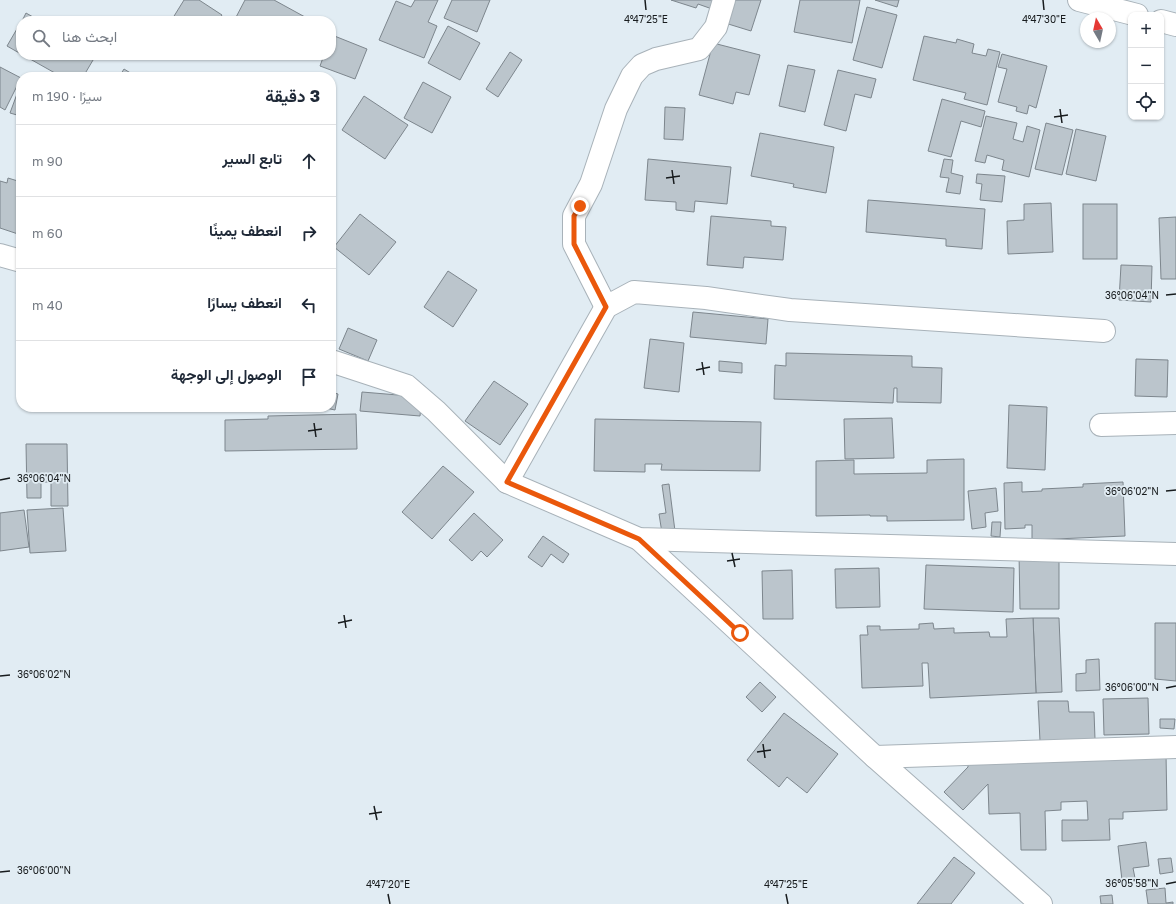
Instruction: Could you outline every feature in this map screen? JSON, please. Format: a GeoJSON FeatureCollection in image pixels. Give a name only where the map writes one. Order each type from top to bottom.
{"type":"FeatureCollection","features":[{"type":"Feature","properties":{"kind":"street"},"geometry":{"type":"LineString","coordinates":[[606,307],[574,244],[574,216],[592,184],[616,110],[632,76],[642,65],[656,59],[699,49],[716,27],[724,0]]}},
{"type":"Feature","properties":{"kind":"street"},"geometry":{"type":"LineString","coordinates":[[1079,0],[1128,13]]}},
{"type":"Feature","properties":{"kind":"street"},"geometry":{"type":"LineString","coordinates":[[1164,22],[1176,25]]}},
{"type":"Feature","properties":{"kind":"street"},"geometry":{"type":"LineString","coordinates":[[0,255],[16,260]]}},
{"type":"Feature","properties":{"kind":"street"},"geometry":{"type":"LineString","coordinates":[[507,482],[606,307],[634,292],[706,298],[790,310],[1104,331]]}},
{"type":"Feature","properties":{"kind":"street"},"geometry":{"type":"LineString","coordinates":[[336,363],[407,386],[436,411],[507,482],[639,539],[875,757],[1041,904]]}},
{"type":"Feature","properties":{"kind":"street"},"geometry":{"type":"LineString","coordinates":[[1101,425],[1176,423]]}},
{"type":"Feature","properties":{"kind":"street"},"geometry":{"type":"LineString","coordinates":[[639,539],[1176,554]]}},
{"type":"Feature","properties":{"kind":"street"},"geometry":{"type":"LineString","coordinates":[[875,757],[1176,747]]}},
{"type":"Feature","properties":{"kind":"building"},"geometry":{"type":"Polygon","coordinates":[[[184,0],[199,0],[222,15],[221,16],[174,16],[184,0]]]}},
{"type":"Feature","properties":{"kind":"building"},"geometry":{"type":"Polygon","coordinates":[[[245,0],[274,0],[303,16],[237,16],[245,0]]]}},
{"type":"Feature","properties":{"kind":"building"},"geometry":{"type":"Polygon","coordinates":[[[415,0],[438,0],[428,22],[437,26],[424,58],[379,40],[396,1],[411,7],[415,0]]]}},
{"type":"Feature","properties":{"kind":"building"},"geometry":{"type":"Polygon","coordinates":[[[452,0],[490,0],[477,32],[444,18],[452,0]]]}},
{"type":"Feature","properties":{"kind":"building"},"geometry":{"type":"Polygon","coordinates":[[[671,0],[718,0],[715,10],[698,4],[696,8],[671,0]]]}},
{"type":"Feature","properties":{"kind":"building"},"geometry":{"type":"Polygon","coordinates":[[[732,0],[761,0],[751,31],[725,23],[732,0]]]}},
{"type":"Feature","properties":{"kind":"building"},"geometry":{"type":"Polygon","coordinates":[[[800,0],[860,0],[852,43],[794,32],[800,0]]]}},
{"type":"Feature","properties":{"kind":"building"},"geometry":{"type":"Polygon","coordinates":[[[875,0],[899,0],[897,7],[875,0]]]}},
{"type":"Feature","properties":{"kind":"building"},"geometry":{"type":"Polygon","coordinates":[[[867,7],[897,15],[882,68],[853,60],[867,7]]]}},
{"type":"Feature","properties":{"kind":"building"},"geometry":{"type":"Polygon","coordinates":[[[26,13],[31,16],[24,16],[26,13]]]}},
{"type":"Feature","properties":{"kind":"building"},"geometry":{"type":"Polygon","coordinates":[[[448,26],[480,43],[460,80],[428,63],[448,26]]]}},
{"type":"Feature","properties":{"kind":"building"},"geometry":{"type":"Polygon","coordinates":[[[16,31],[16,51],[7,46],[16,31]]]}},
{"type":"Feature","properties":{"kind":"building"},"geometry":{"type":"Polygon","coordinates":[[[924,36],[956,43],[957,39],[974,44],[972,53],[986,56],[988,49],[1000,52],[987,105],[964,99],[966,93],[913,80],[924,36]]]}},
{"type":"Feature","properties":{"kind":"building"},"geometry":{"type":"Polygon","coordinates":[[[336,37],[367,49],[355,79],[320,66],[322,60],[336,60],[336,37]]]}},
{"type":"Feature","properties":{"kind":"building"},"geometry":{"type":"Polygon","coordinates":[[[713,43],[760,55],[749,95],[736,92],[733,104],[699,95],[713,43]]]}},
{"type":"Feature","properties":{"kind":"building"},"geometry":{"type":"Polygon","coordinates":[[[510,52],[522,60],[498,97],[486,89],[510,52]]]}},
{"type":"Feature","properties":{"kind":"building"},"geometry":{"type":"Polygon","coordinates":[[[1002,54],[1047,66],[1036,108],[1029,105],[1027,114],[1016,111],[1017,107],[998,102],[1007,69],[998,67],[1002,54]]]}},
{"type":"Feature","properties":{"kind":"building"},"geometry":{"type":"Polygon","coordinates":[[[32,60],[93,60],[86,72],[53,72],[32,60]]]}},
{"type":"Feature","properties":{"kind":"building"},"geometry":{"type":"Polygon","coordinates":[[[788,65],[815,70],[805,112],[779,106],[788,65]]]}},
{"type":"Feature","properties":{"kind":"building"},"geometry":{"type":"Polygon","coordinates":[[[0,67],[16,75],[16,88],[5,110],[0,107],[0,67]]]}},
{"type":"Feature","properties":{"kind":"building"},"geometry":{"type":"Polygon","coordinates":[[[124,69],[129,72],[122,72],[124,69]]]}},
{"type":"Feature","properties":{"kind":"building"},"geometry":{"type":"Polygon","coordinates":[[[838,70],[876,79],[871,98],[855,94],[846,131],[824,125],[838,70]]]}},
{"type":"Feature","properties":{"kind":"building"},"geometry":{"type":"Polygon","coordinates":[[[423,82],[451,97],[432,133],[404,118],[423,82]]]}},
{"type":"Feature","properties":{"kind":"building"},"geometry":{"type":"Polygon","coordinates":[[[364,96],[408,125],[385,159],[342,130],[364,96]]]}},
{"type":"Feature","properties":{"kind":"building"},"geometry":{"type":"Polygon","coordinates":[[[16,97],[16,115],[10,113],[16,97]]]}},
{"type":"Feature","properties":{"kind":"building"},"geometry":{"type":"Polygon","coordinates":[[[942,99],[985,111],[981,127],[961,121],[951,157],[928,151],[942,99]]]}},
{"type":"Feature","properties":{"kind":"building"},"geometry":{"type":"Polygon","coordinates":[[[665,107],[685,108],[683,140],[664,139],[665,107]]]}},
{"type":"Feature","properties":{"kind":"building"},"geometry":{"type":"Polygon","coordinates":[[[986,116],[1017,123],[1013,139],[1023,142],[1027,126],[1040,130],[1029,177],[1002,170],[1004,160],[987,155],[985,163],[975,161],[986,116]]]}},
{"type":"Feature","properties":{"kind":"building"},"geometry":{"type":"Polygon","coordinates":[[[1046,123],[1073,130],[1062,175],[1035,169],[1046,123]]]}},
{"type":"Feature","properties":{"kind":"building"},"geometry":{"type":"Polygon","coordinates":[[[1076,129],[1106,136],[1096,181],[1066,174],[1076,129]]]}},
{"type":"Feature","properties":{"kind":"building"},"geometry":{"type":"Polygon","coordinates":[[[760,133],[834,147],[826,193],[793,187],[794,184],[751,176],[760,133]]]}},
{"type":"Feature","properties":{"kind":"building"},"geometry":{"type":"Polygon","coordinates":[[[648,159],[731,167],[727,204],[695,201],[694,212],[676,210],[676,202],[645,200],[648,159]]]}},
{"type":"Feature","properties":{"kind":"building"},"geometry":{"type":"Polygon","coordinates":[[[944,159],[953,160],[951,173],[963,176],[960,194],[946,192],[949,178],[940,177],[944,159]]]}},
{"type":"Feature","properties":{"kind":"building"},"geometry":{"type":"Polygon","coordinates":[[[977,174],[1005,176],[1002,202],[980,200],[982,184],[976,183],[977,174]]]}},
{"type":"Feature","properties":{"kind":"building"},"geometry":{"type":"Polygon","coordinates":[[[8,178],[16,180],[16,233],[0,228],[0,181],[7,183],[8,178]]]}},
{"type":"Feature","properties":{"kind":"building"},"geometry":{"type":"Polygon","coordinates":[[[868,200],[985,209],[982,249],[946,246],[946,239],[866,232],[868,200]]]}},
{"type":"Feature","properties":{"kind":"building"},"geometry":{"type":"Polygon","coordinates":[[[1051,203],[1053,252],[1008,254],[1007,221],[1024,220],[1024,204],[1051,203]]]}},
{"type":"Feature","properties":{"kind":"building"},"geometry":{"type":"Polygon","coordinates":[[[1083,204],[1117,204],[1117,259],[1083,259],[1083,204]]]}},
{"type":"Feature","properties":{"kind":"building"},"geometry":{"type":"Polygon","coordinates":[[[360,214],[396,242],[369,275],[336,249],[336,244],[360,214]]]}},
{"type":"Feature","properties":{"kind":"building"},"geometry":{"type":"Polygon","coordinates":[[[711,216],[771,221],[771,226],[786,227],[783,260],[744,257],[743,268],[707,265],[711,216]]]}},
{"type":"Feature","properties":{"kind":"building"},"geometry":{"type":"Polygon","coordinates":[[[1176,217],[1176,279],[1161,279],[1159,218],[1176,217]]]}},
{"type":"Feature","properties":{"kind":"building"},"geometry":{"type":"Polygon","coordinates":[[[1121,265],[1152,266],[1151,302],[1119,300],[1121,265]]]}},
{"type":"Feature","properties":{"kind":"building"},"geometry":{"type":"Polygon","coordinates":[[[448,271],[477,290],[453,327],[424,307],[448,271]]]}},
{"type":"Feature","properties":{"kind":"building"},"geometry":{"type":"Polygon","coordinates":[[[693,312],[768,319],[766,344],[690,337],[693,312]]]}},
{"type":"Feature","properties":{"kind":"building"},"geometry":{"type":"Polygon","coordinates":[[[348,328],[377,340],[368,361],[339,349],[348,328]]]}},
{"type":"Feature","properties":{"kind":"building"},"geometry":{"type":"Polygon","coordinates":[[[650,339],[684,343],[679,392],[644,388],[650,339]]]}},
{"type":"Feature","properties":{"kind":"building"},"geometry":{"type":"Polygon","coordinates":[[[786,353],[912,356],[912,367],[942,368],[941,403],[897,402],[897,388],[894,388],[893,403],[774,399],[775,365],[786,366],[786,353]]]}},
{"type":"Feature","properties":{"kind":"building"},"geometry":{"type":"Polygon","coordinates":[[[1136,359],[1168,360],[1167,397],[1135,396],[1136,359]]]}},
{"type":"Feature","properties":{"kind":"building"},"geometry":{"type":"Polygon","coordinates":[[[719,361],[742,363],[742,373],[719,371],[719,361]]]}},
{"type":"Feature","properties":{"kind":"building"},"geometry":{"type":"Polygon","coordinates":[[[494,381],[528,404],[500,445],[465,421],[494,381]]]}},
{"type":"Feature","properties":{"kind":"building"},"geometry":{"type":"Polygon","coordinates":[[[362,392],[422,397],[420,416],[360,411],[362,392]]]}},
{"type":"Feature","properties":{"kind":"building"},"geometry":{"type":"Polygon","coordinates":[[[336,393],[338,394],[336,405],[336,393]]]}},
{"type":"Feature","properties":{"kind":"building"},"geometry":{"type":"Polygon","coordinates":[[[1009,405],[1047,407],[1045,470],[1007,468],[1009,405]]]}},
{"type":"Feature","properties":{"kind":"building"},"geometry":{"type":"Polygon","coordinates":[[[356,414],[357,449],[225,451],[225,420],[268,419],[268,416],[356,414]]]}},
{"type":"Feature","properties":{"kind":"building"},"geometry":{"type":"Polygon","coordinates":[[[892,418],[894,458],[845,459],[844,419],[892,418]]]}},
{"type":"Feature","properties":{"kind":"building"},"geometry":{"type":"Polygon","coordinates":[[[595,419],[761,422],[760,471],[661,470],[662,464],[645,464],[645,472],[594,471],[595,419]]]}},
{"type":"Feature","properties":{"kind":"building"},"geometry":{"type":"Polygon","coordinates":[[[26,444],[67,444],[68,506],[51,506],[51,482],[41,482],[41,498],[27,498],[26,444]]]}},
{"type":"Feature","properties":{"kind":"building"},"geometry":{"type":"Polygon","coordinates":[[[964,459],[964,520],[887,521],[887,516],[816,516],[816,461],[854,460],[854,474],[927,473],[927,460],[964,459]]]}},
{"type":"Feature","properties":{"kind":"building"},"geometry":{"type":"Polygon","coordinates":[[[443,466],[474,492],[432,539],[402,512],[443,466]]]}},
{"type":"Feature","properties":{"kind":"building"},"geometry":{"type":"Polygon","coordinates":[[[1022,482],[1022,492],[1042,491],[1042,489],[1083,487],[1083,484],[1123,482],[1125,536],[1032,540],[1032,525],[1025,525],[1025,528],[1005,529],[1004,483],[1022,482]]]}},
{"type":"Feature","properties":{"kind":"building"},"geometry":{"type":"Polygon","coordinates":[[[669,484],[675,531],[662,533],[659,514],[666,513],[662,485],[669,484]]]}},
{"type":"Feature","properties":{"kind":"building"},"geometry":{"type":"Polygon","coordinates":[[[996,488],[998,511],[985,513],[986,527],[972,529],[968,491],[996,488]]]}},
{"type":"Feature","properties":{"kind":"building"},"geometry":{"type":"Polygon","coordinates":[[[63,508],[66,551],[30,553],[27,510],[63,508]]]}},
{"type":"Feature","properties":{"kind":"building"},"geometry":{"type":"Polygon","coordinates":[[[24,510],[29,547],[0,551],[0,513],[24,510]]]}},
{"type":"Feature","properties":{"kind":"building"},"geometry":{"type":"Polygon","coordinates":[[[474,513],[503,540],[487,557],[481,551],[472,561],[449,540],[474,513]]]}},
{"type":"Feature","properties":{"kind":"building"},"geometry":{"type":"Polygon","coordinates":[[[992,522],[1001,522],[1000,537],[991,536],[992,522]]]}},
{"type":"Feature","properties":{"kind":"building"},"geometry":{"type":"Polygon","coordinates":[[[543,536],[569,554],[563,563],[551,554],[542,567],[528,557],[543,536]]]}},
{"type":"Feature","properties":{"kind":"building"},"geometry":{"type":"Polygon","coordinates":[[[1059,552],[1059,609],[1020,609],[1019,553],[1059,552]]]}},
{"type":"Feature","properties":{"kind":"building"},"geometry":{"type":"Polygon","coordinates":[[[926,565],[1014,568],[1013,612],[924,609],[926,565]]]}},
{"type":"Feature","properties":{"kind":"building"},"geometry":{"type":"Polygon","coordinates":[[[879,568],[880,607],[836,608],[835,569],[879,568]]]}},
{"type":"Feature","properties":{"kind":"building"},"geometry":{"type":"Polygon","coordinates":[[[792,570],[793,619],[763,619],[762,571],[792,570]]]}},
{"type":"Feature","properties":{"kind":"building"},"geometry":{"type":"Polygon","coordinates":[[[1033,618],[1059,618],[1062,692],[1036,693],[1033,618]]]}},
{"type":"Feature","properties":{"kind":"building"},"geometry":{"type":"Polygon","coordinates":[[[1033,618],[1036,693],[930,698],[928,663],[922,663],[923,686],[862,688],[860,635],[868,635],[867,626],[880,626],[880,630],[919,629],[919,624],[933,623],[934,629],[954,628],[954,633],[989,632],[990,637],[1007,637],[1006,619],[1033,618]]]}},
{"type":"Feature","properties":{"kind":"building"},"geometry":{"type":"Polygon","coordinates":[[[1155,623],[1176,623],[1176,681],[1155,679],[1155,623]]]}},
{"type":"Feature","properties":{"kind":"building"},"geometry":{"type":"Polygon","coordinates":[[[1099,659],[1100,690],[1076,691],[1076,674],[1086,673],[1086,660],[1099,659]]]}},
{"type":"Feature","properties":{"kind":"building"},"geometry":{"type":"Polygon","coordinates":[[[760,682],[776,697],[762,712],[746,697],[760,682]]]}},
{"type":"Feature","properties":{"kind":"building"},"geometry":{"type":"Polygon","coordinates":[[[1148,698],[1149,734],[1104,735],[1103,699],[1148,698]]]}},
{"type":"Feature","properties":{"kind":"building"},"geometry":{"type":"Polygon","coordinates":[[[1038,701],[1068,701],[1069,712],[1094,712],[1095,739],[1040,741],[1038,701]]]}},
{"type":"Feature","properties":{"kind":"building"},"geometry":{"type":"Polygon","coordinates":[[[784,713],[838,754],[807,793],[787,777],[779,787],[747,760],[784,713]]]}},
{"type":"Feature","properties":{"kind":"building"},"geometry":{"type":"Polygon","coordinates":[[[1160,719],[1175,719],[1174,729],[1160,728],[1160,719]]]}},
{"type":"Feature","properties":{"kind":"building"},"geometry":{"type":"Polygon","coordinates":[[[1166,753],[1167,810],[1123,812],[1123,819],[1109,819],[1110,840],[1062,841],[1062,820],[1088,820],[1087,801],[1061,802],[1061,810],[1045,811],[1046,850],[1021,850],[1020,813],[989,814],[988,784],[963,810],[944,792],[968,767],[968,758],[1166,753]]]}},
{"type":"Feature","properties":{"kind":"building"},"geometry":{"type":"Polygon","coordinates":[[[1146,842],[1149,866],[1133,868],[1135,878],[1122,880],[1118,846],[1146,842]]]}},
{"type":"Feature","properties":{"kind":"building"},"geometry":{"type":"Polygon","coordinates":[[[954,857],[975,873],[951,904],[917,904],[954,857]]]}},
{"type":"Feature","properties":{"kind":"building"},"geometry":{"type":"Polygon","coordinates":[[[1171,858],[1173,872],[1160,874],[1158,859],[1171,858]]]}},
{"type":"Feature","properties":{"kind":"building"},"geometry":{"type":"Polygon","coordinates":[[[1165,888],[1166,903],[1173,902],[1173,904],[1148,904],[1146,890],[1165,888]]]}},
{"type":"Feature","properties":{"kind":"building"},"geometry":{"type":"Polygon","coordinates":[[[1112,895],[1113,904],[1101,904],[1100,896],[1112,895]]]}},
{"type":"Feature","properties":{"kind":"route"},"geometry":{"type":"LineString","coordinates":[[580,206],[574,216],[574,244],[606,307],[507,482],[639,539],[740,633]]}}]}
